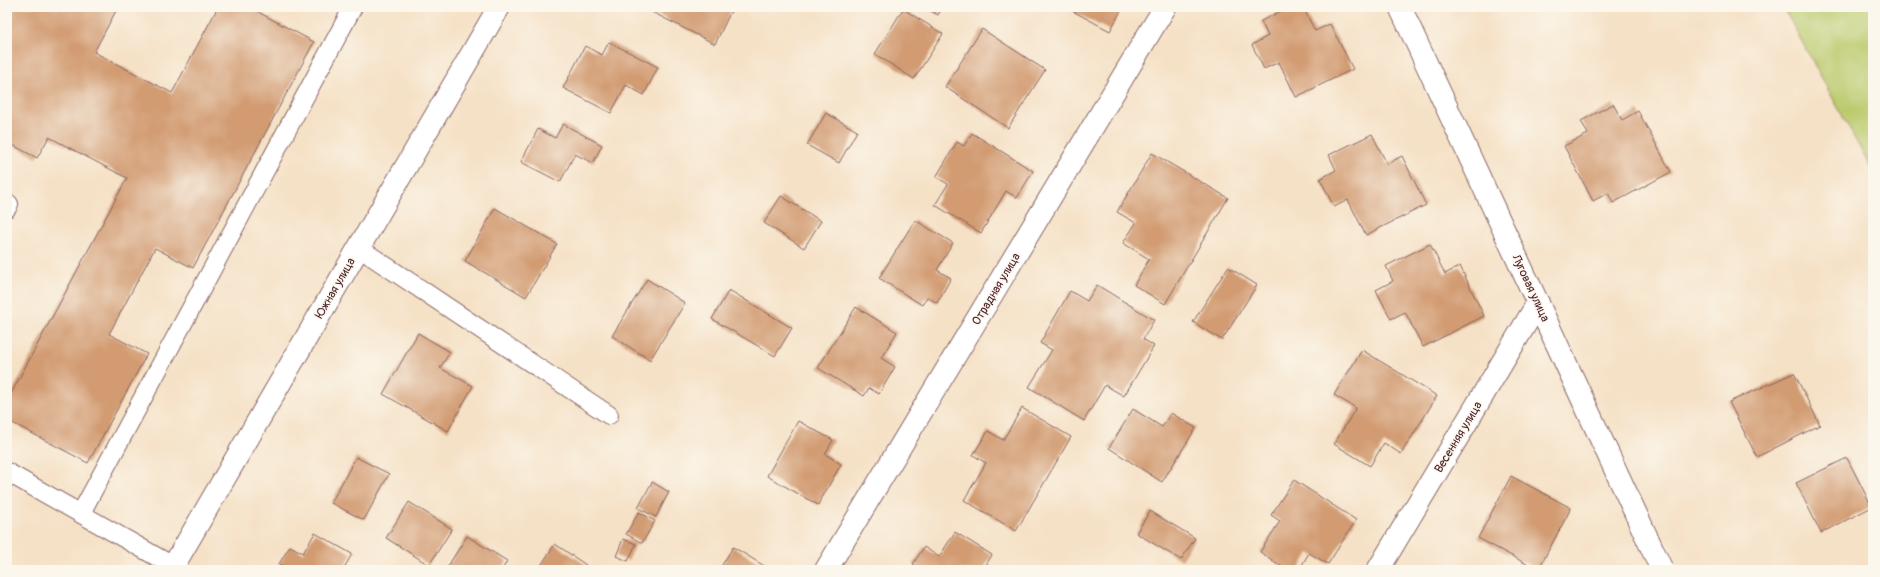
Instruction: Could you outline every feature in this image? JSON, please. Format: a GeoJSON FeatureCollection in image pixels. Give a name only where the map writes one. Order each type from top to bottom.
{"type":"FeatureCollection","features":[{"type":"Feature","properties":{"kind":"street","name":"Южная улица"},"geometry":{"type":"LineString","coordinates":[[172,568],[499,7]]}},
{"type":"Feature","properties":{"kind":"street","name":"Отрадная улица"},"geometry":{"type":"LineString","coordinates":[[826,570],[1165,7]]}},
{"type":"Feature","properties":{"kind":"street","name":"Луговая улица"},"geometry":{"type":"LineString","coordinates":[[1400,7],[1662,570]]}},
{"type":"Feature","properties":{"kind":"street","name":"Весенняя улица"},"geometry":{"type":"LineString","coordinates":[[1378,570],[1538,303]]}},
{"type":"Feature","properties":{"kind":"lane"},"geometry":{"type":"LineString","coordinates":[[81,513],[353,7]]}},
{"type":"Feature","properties":{"kind":"lane"},"geometry":{"type":"LineString","coordinates":[[7,203],[9,204],[7,208]]}},
{"type":"Feature","properties":{"kind":"lane"},"geometry":{"type":"LineString","coordinates":[[359,248],[609,415]]}},
{"type":"Feature","properties":{"kind":"lane"},"geometry":{"type":"LineString","coordinates":[[7,472],[81,513],[172,568]]}},
{"type":"Feature","properties":{"kind":"green space"},"geometry":{"type":"Polygon","coordinates":[[[1783,7],[1873,7],[1873,172],[1783,7]]]}},
{"type":"Feature","properties":{"kind":"building"},"geometry":{"type":"Polygon","coordinates":[[[7,7],[118,7],[94,52],[172,93],[218,7],[249,7],[314,42],[193,268],[155,248],[109,334],[147,354],[88,463],[7,420],[7,401],[127,178],[49,137],[37,158],[7,142],[7,7]]]}},
{"type":"Feature","properties":{"kind":"building"},"geometry":{"type":"Polygon","coordinates":[[[642,7],[733,7],[715,44],[642,7]]]}},
{"type":"Feature","properties":{"kind":"building"},"geometry":{"type":"Polygon","coordinates":[[[925,7],[943,7],[938,15],[925,7]]]}},
{"type":"Feature","properties":{"kind":"building"},"geometry":{"type":"Polygon","coordinates":[[[1065,7],[1123,7],[1110,31],[1065,7]]]}},
{"type":"Feature","properties":{"kind":"building"},"geometry":{"type":"Polygon","coordinates":[[[1289,7],[1303,7],[1315,31],[1330,24],[1353,69],[1296,97],[1279,62],[1264,69],[1252,45],[1268,36],[1261,21],[1289,7]]]}},
{"type":"Feature","properties":{"kind":"building"},"geometry":{"type":"Polygon","coordinates":[[[903,9],[943,34],[914,79],[875,54],[903,9]]]}},
{"type":"Feature","properties":{"kind":"building"},"geometry":{"type":"Polygon","coordinates":[[[982,29],[1045,70],[1008,128],[945,87],[982,29]]]}},
{"type":"Feature","properties":{"kind":"building"},"geometry":{"type":"Polygon","coordinates":[[[609,42],[658,67],[644,95],[626,85],[611,113],[563,88],[585,46],[602,55],[609,42]]]}},
{"type":"Feature","properties":{"kind":"building"},"geometry":{"type":"Polygon","coordinates":[[[1613,104],[1622,120],[1638,111],[1671,172],[1613,203],[1608,193],[1593,201],[1564,146],[1588,134],[1581,121],[1613,104]]]}},
{"type":"Feature","properties":{"kind":"building"},"geometry":{"type":"Polygon","coordinates":[[[826,113],[857,131],[839,163],[807,145],[826,113]]]}},
{"type":"Feature","properties":{"kind":"building"},"geometry":{"type":"Polygon","coordinates":[[[563,124],[602,145],[593,163],[575,154],[560,182],[521,162],[538,129],[555,138],[563,124]]]}},
{"type":"Feature","properties":{"kind":"building"},"geometry":{"type":"Polygon","coordinates":[[[972,133],[1033,171],[1017,198],[1006,191],[981,233],[935,205],[948,184],[936,177],[957,142],[964,146],[972,133]]]}},
{"type":"Feature","properties":{"kind":"building"},"geometry":{"type":"Polygon","coordinates":[[[1372,134],[1387,164],[1402,156],[1426,205],[1366,235],[1348,200],[1334,207],[1320,179],[1336,170],[1329,155],[1372,134]]]}},
{"type":"Feature","properties":{"kind":"building"},"geometry":{"type":"Polygon","coordinates":[[[1152,153],[1228,198],[1165,304],[1134,285],[1149,259],[1123,243],[1136,223],[1117,212],[1152,153]]]}},
{"type":"Feature","properties":{"kind":"building"},"geometry":{"type":"Polygon","coordinates":[[[781,196],[821,221],[804,248],[764,223],[781,196]]]}},
{"type":"Feature","properties":{"kind":"building"},"geometry":{"type":"Polygon","coordinates":[[[495,208],[557,244],[526,297],[465,261],[495,208]]]}},
{"type":"Feature","properties":{"kind":"building"},"geometry":{"type":"Polygon","coordinates":[[[915,220],[953,243],[937,270],[951,278],[937,303],[927,297],[922,305],[879,278],[915,220]]]}},
{"type":"Feature","properties":{"kind":"building"},"geometry":{"type":"Polygon","coordinates":[[[1430,244],[1445,274],[1460,266],[1484,316],[1423,347],[1405,312],[1391,319],[1376,290],[1393,281],[1386,266],[1430,244]]]}},
{"type":"Feature","properties":{"kind":"building"},"geometry":{"type":"Polygon","coordinates":[[[1228,267],[1257,285],[1222,340],[1193,322],[1228,267]]]}},
{"type":"Feature","properties":{"kind":"building"},"geometry":{"type":"Polygon","coordinates":[[[647,279],[685,303],[650,360],[612,336],[647,279]]]}},
{"type":"Feature","properties":{"kind":"building"},"geometry":{"type":"Polygon","coordinates":[[[1097,285],[1154,320],[1143,339],[1154,346],[1124,396],[1105,385],[1084,421],[1029,387],[1052,350],[1040,343],[1070,291],[1087,301],[1097,285]]]}},
{"type":"Feature","properties":{"kind":"building"},"geometry":{"type":"Polygon","coordinates":[[[729,290],[792,328],[775,356],[712,319],[729,290]]]}},
{"type":"Feature","properties":{"kind":"building"},"geometry":{"type":"Polygon","coordinates":[[[856,307],[897,332],[881,358],[895,367],[879,394],[869,388],[864,396],[818,368],[856,307]]]}},
{"type":"Feature","properties":{"kind":"building"},"geometry":{"type":"Polygon","coordinates":[[[418,333],[450,352],[440,368],[473,386],[448,431],[383,394],[418,333]]]}},
{"type":"Feature","properties":{"kind":"building"},"geometry":{"type":"Polygon","coordinates":[[[1362,350],[1437,396],[1401,454],[1384,443],[1370,466],[1334,444],[1356,408],[1334,395],[1362,350]]]}},
{"type":"Feature","properties":{"kind":"building"},"geometry":{"type":"Polygon","coordinates":[[[1794,373],[1820,425],[1757,457],[1729,402],[1794,373]]]}},
{"type":"Feature","properties":{"kind":"building"},"geometry":{"type":"Polygon","coordinates":[[[1022,408],[1071,437],[1016,531],[964,500],[986,463],[973,455],[988,431],[1003,440],[1022,408]]]}},
{"type":"Feature","properties":{"kind":"building"},"geometry":{"type":"Polygon","coordinates":[[[1133,409],[1162,427],[1171,413],[1196,428],[1162,482],[1109,448],[1133,409]]]}},
{"type":"Feature","properties":{"kind":"building"},"geometry":{"type":"Polygon","coordinates":[[[798,421],[833,440],[825,454],[841,464],[818,505],[767,476],[798,421]]]}},
{"type":"Feature","properties":{"kind":"building"},"geometry":{"type":"Polygon","coordinates":[[[356,457],[389,474],[364,520],[331,503],[356,457]]]}},
{"type":"Feature","properties":{"kind":"building"},"geometry":{"type":"Polygon","coordinates":[[[1847,458],[1872,507],[1821,533],[1796,483],[1847,458]]]}},
{"type":"Feature","properties":{"kind":"building"},"geometry":{"type":"Polygon","coordinates":[[[1511,476],[1571,508],[1538,570],[1478,538],[1511,476]]]}},
{"type":"Feature","properties":{"kind":"building"},"geometry":{"type":"Polygon","coordinates":[[[1294,480],[1356,520],[1328,564],[1309,553],[1299,570],[1287,570],[1260,552],[1280,521],[1271,515],[1294,480]]]}},
{"type":"Feature","properties":{"kind":"building"},"geometry":{"type":"Polygon","coordinates":[[[652,482],[669,492],[656,517],[638,508],[652,482]]]}},
{"type":"Feature","properties":{"kind":"building"},"geometry":{"type":"Polygon","coordinates":[[[409,502],[452,529],[429,565],[386,538],[409,502]]]}},
{"type":"Feature","properties":{"kind":"building"},"geometry":{"type":"Polygon","coordinates":[[[1150,511],[1195,538],[1181,560],[1136,533],[1150,511]]]}},
{"type":"Feature","properties":{"kind":"building"},"geometry":{"type":"Polygon","coordinates":[[[639,512],[655,521],[642,543],[626,534],[639,512]]]}},
{"type":"Feature","properties":{"kind":"building"},"geometry":{"type":"Polygon","coordinates":[[[955,532],[992,555],[983,570],[923,570],[913,564],[924,547],[939,557],[955,532]]]}},
{"type":"Feature","properties":{"kind":"building"},"geometry":{"type":"Polygon","coordinates":[[[315,533],[352,554],[343,570],[283,570],[285,567],[279,564],[290,546],[303,553],[315,533]]]}},
{"type":"Feature","properties":{"kind":"building"},"geometry":{"type":"Polygon","coordinates":[[[467,536],[507,561],[502,570],[446,569],[467,536]]]}},
{"type":"Feature","properties":{"kind":"building"},"geometry":{"type":"Polygon","coordinates":[[[623,539],[636,544],[628,561],[616,556],[623,539]]]}},
{"type":"Feature","properties":{"kind":"building"},"geometry":{"type":"Polygon","coordinates":[[[555,544],[586,565],[582,570],[538,570],[555,544]]]}},
{"type":"Feature","properties":{"kind":"building"},"geometry":{"type":"Polygon","coordinates":[[[733,547],[771,570],[719,570],[733,547]]]}}]}
